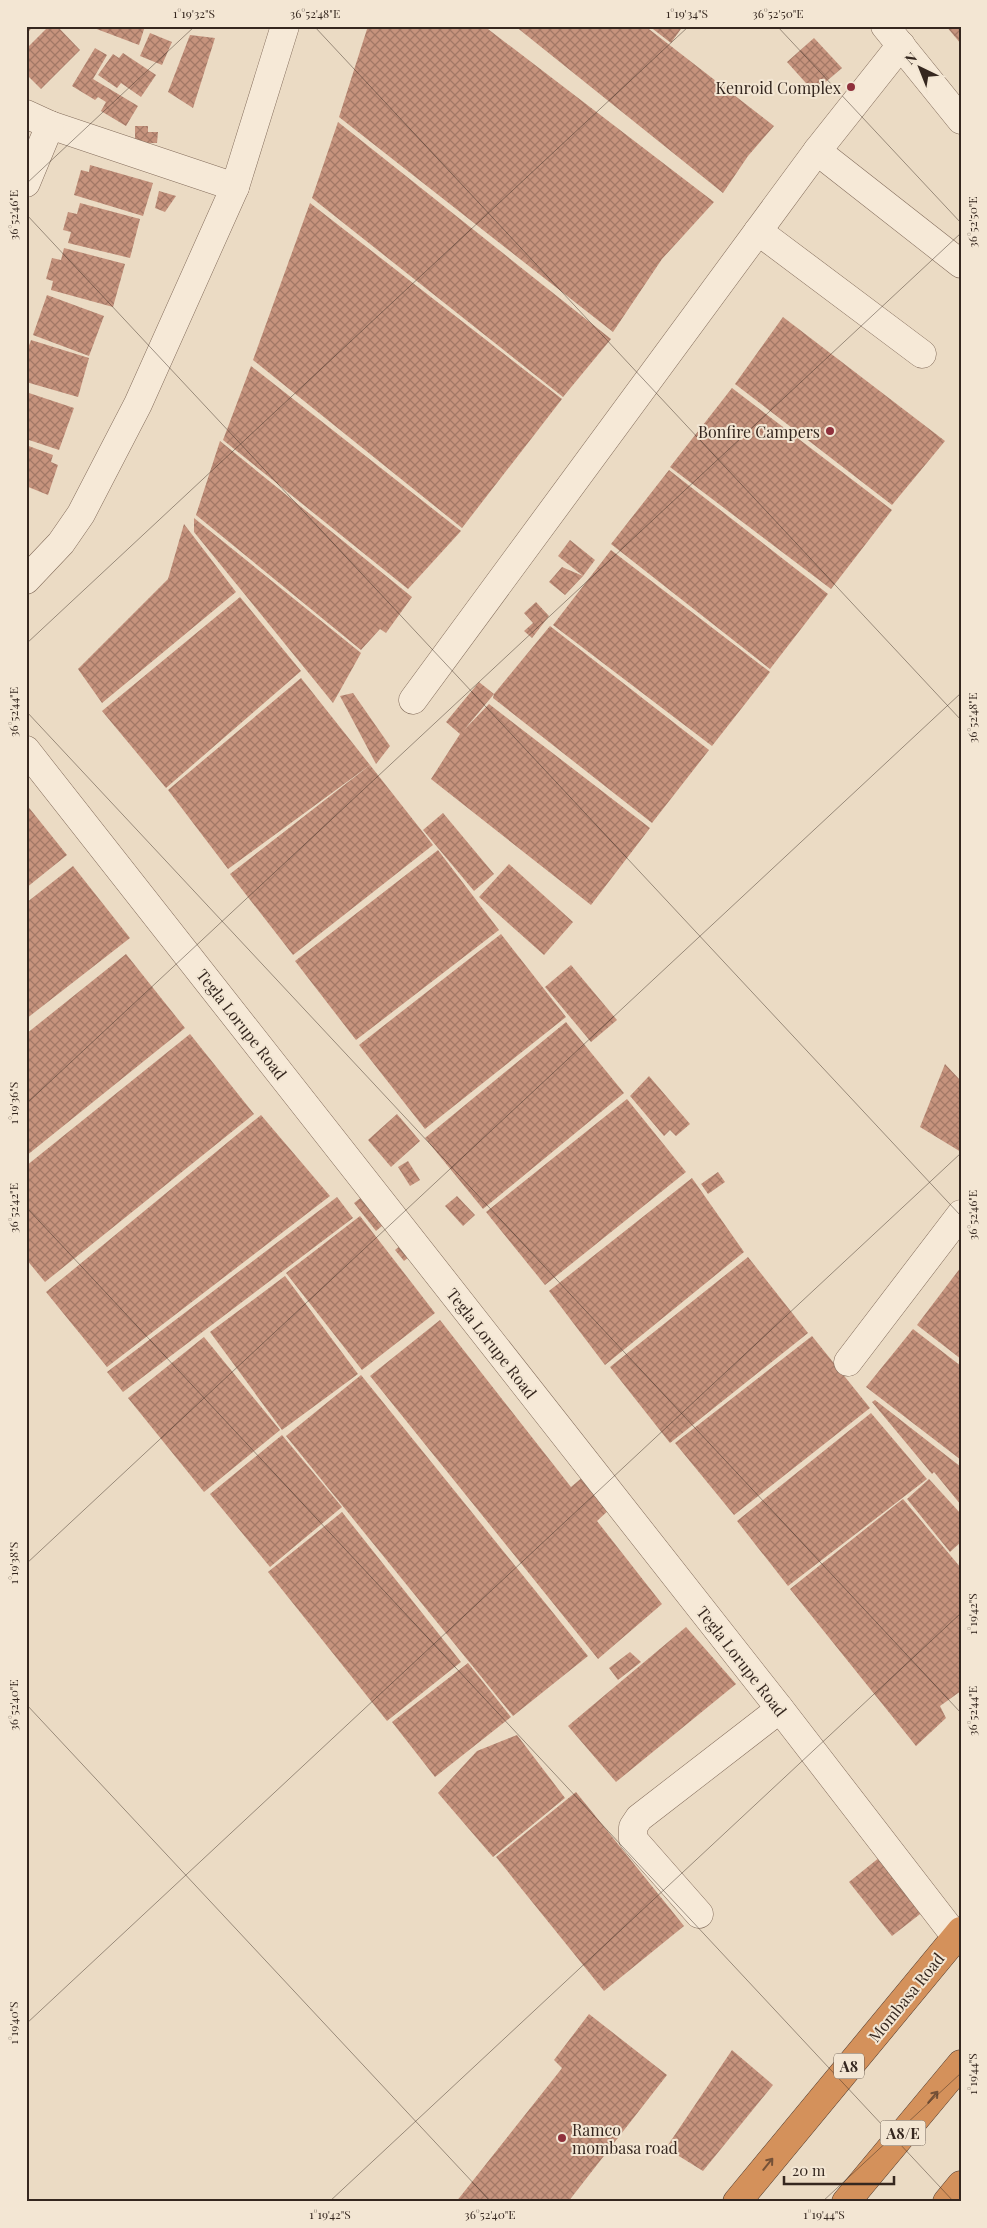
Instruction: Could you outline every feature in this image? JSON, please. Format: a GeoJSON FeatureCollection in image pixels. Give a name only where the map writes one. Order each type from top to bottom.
{"type":"FeatureCollection","features":[{"type":"Feature","properties":{"kind":"highway","name":"Mombasa Road"},"geometry":{"type":"LineString","coordinates":[[737,2202],[958,1934]]}},
{"type":"Feature","properties":{"kind":"highway","name":"A8/E"},"geometry":{"type":"LineString","coordinates":[[846,2202],[961,2064]]}},
{"type":"Feature","properties":{"kind":"highway"},"geometry":{"type":"LineString","coordinates":[[947,2202],[961,2185]]}},
{"type":"Feature","properties":{"kind":"street"},"geometry":{"type":"LineString","coordinates":[[26,580],[61,543],[81,514],[138,404],[235,187],[285,26]]}},
{"type":"Feature","properties":{"kind":"street"},"geometry":{"type":"LineString","coordinates":[[413,700],[817,151],[893,36],[961,120]]}},
{"type":"Feature","properties":{"kind":"street"},"geometry":{"type":"LineString","coordinates":[[26,183],[38,120],[235,187]]}},
{"type":"Feature","properties":{"kind":"street"},"geometry":{"type":"LineString","coordinates":[[817,151],[961,264]]}},
{"type":"Feature","properties":{"kind":"street"},"geometry":{"type":"LineString","coordinates":[[758,231],[922,354]]}},
{"type":"Feature","properties":{"kind":"street","name":"Tegla Lorupe Road"},"geometry":{"type":"LineString","coordinates":[[26,750],[958,1934]]}},
{"type":"Feature","properties":{"kind":"street"},"geometry":{"type":"LineString","coordinates":[[848,1362],[961,1214]]}},
{"type":"Feature","properties":{"kind":"street"},"geometry":{"type":"LineString","coordinates":[[698,1914],[633,1839],[634,1827],[639,1818],[780,1709]]}},
{"type":"Feature","properties":{"kind":"building"},"geometry":{"type":"Polygon","coordinates":[[[26,26],[33,26],[26,35],[26,26]]]}},
{"type":"Feature","properties":{"kind":"building"},"geometry":{"type":"Polygon","coordinates":[[[49,26],[57,26],[80,50],[41,89],[26,74],[26,49],[49,26]]]}},
{"type":"Feature","properties":{"kind":"building"},"geometry":{"type":"Polygon","coordinates":[[[95,26],[145,26],[139,45],[94,28],[95,26]]]}},
{"type":"Feature","properties":{"kind":"building"},"geometry":{"type":"Polygon","coordinates":[[[368,26],[484,26],[714,202],[662,259],[613,332],[339,117],[368,26]]]}},
{"type":"Feature","properties":{"kind":"building"},"geometry":{"type":"Polygon","coordinates":[[[515,26],[645,26],[774,126],[748,156],[723,193],[515,26]]]}},
{"type":"Feature","properties":{"kind":"building"},"geometry":{"type":"Polygon","coordinates":[[[649,26],[683,26],[671,43],[649,26]]]}},
{"type":"Feature","properties":{"kind":"building"},"geometry":{"type":"Polygon","coordinates":[[[946,26],[961,26],[961,44],[946,26]]]}},
{"type":"Feature","properties":{"kind":"building"},"geometry":{"type":"Polygon","coordinates":[[[150,33],[172,42],[162,65],[140,56],[150,33]]]}},
{"type":"Feature","properties":{"kind":"building"},"geometry":{"type":"Polygon","coordinates":[[[190,35],[215,38],[193,108],[168,92],[190,35]]]}},
{"type":"Feature","properties":{"kind":"building"},"geometry":{"type":"Polygon","coordinates":[[[814,38],[842,68],[814,92],[787,62],[814,38]]]}},
{"type":"Feature","properties":{"kind":"building"},"geometry":{"type":"Polygon","coordinates":[[[95,48],[107,55],[93,79],[138,106],[126,126],[101,111],[106,102],[98,97],[95,100],[72,86],[95,48]]]}},
{"type":"Feature","properties":{"kind":"building"},"geometry":{"type":"Polygon","coordinates":[[[123,53],[156,75],[141,97],[121,83],[117,88],[98,75],[113,54],[119,58],[123,53]]]}},
{"type":"Feature","properties":{"kind":"building"},"geometry":{"type":"Polygon","coordinates":[[[338,122],[611,339],[563,397],[312,198],[338,122]]]}},
{"type":"Feature","properties":{"kind":"building"},"geometry":{"type":"Polygon","coordinates":[[[135,126],[148,126],[148,132],[158,132],[157,143],[135,143],[135,126]]]}},
{"type":"Feature","properties":{"kind":"building"},"geometry":{"type":"Polygon","coordinates":[[[90,165],[153,183],[143,216],[74,195],[81,170],[89,172],[90,165]]]}},
{"type":"Feature","properties":{"kind":"building"},"geometry":{"type":"Polygon","coordinates":[[[159,191],[176,196],[165,212],[155,208],[159,191]]]}},
{"type":"Feature","properties":{"kind":"building"},"geometry":{"type":"Polygon","coordinates":[[[80,203],[140,219],[130,258],[68,243],[71,232],[63,230],[68,212],[77,214],[80,203]]]}},
{"type":"Feature","properties":{"kind":"building"},"geometry":{"type":"Polygon","coordinates":[[[310,203],[562,399],[462,528],[253,360],[310,203]]]}},
{"type":"Feature","properties":{"kind":"building"},"geometry":{"type":"Polygon","coordinates":[[[64,248],[125,264],[113,307],[51,290],[53,281],[46,279],[52,258],[61,260],[64,248]]]}},
{"type":"Feature","properties":{"kind":"building"},"geometry":{"type":"Polygon","coordinates":[[[47,295],[104,316],[89,356],[33,335],[47,295]]]}},
{"type":"Feature","properties":{"kind":"building"},"geometry":{"type":"Polygon","coordinates":[[[783,317],[945,441],[892,505],[735,384],[783,317]]]}},
{"type":"Feature","properties":{"kind":"building"},"geometry":{"type":"Polygon","coordinates":[[[31,340],[89,358],[78,397],[26,382],[26,354],[31,340]]]}},
{"type":"Feature","properties":{"kind":"building"},"geometry":{"type":"Polygon","coordinates":[[[251,366],[461,531],[408,589],[223,440],[251,366]]]}},
{"type":"Feature","properties":{"kind":"building"},"geometry":{"type":"Polygon","coordinates":[[[732,388],[892,510],[831,589],[670,467],[732,388]]]}},
{"type":"Feature","properties":{"kind":"building"},"geometry":{"type":"Polygon","coordinates":[[[26,392],[74,408],[59,450],[26,439],[26,392]]]}},
{"type":"Feature","properties":{"kind":"building"},"geometry":{"type":"Polygon","coordinates":[[[220,441],[412,597],[386,633],[380,629],[361,650],[196,515],[220,441]]]}},
{"type":"Feature","properties":{"kind":"building"},"geometry":{"type":"Polygon","coordinates":[[[26,445],[53,455],[51,462],[58,465],[48,495],[26,486],[26,445]]]}},
{"type":"Feature","properties":{"kind":"building"},"geometry":{"type":"Polygon","coordinates":[[[669,470],[828,594],[770,669],[611,544],[669,470]]]}},
{"type":"Feature","properties":{"kind":"building"},"geometry":{"type":"Polygon","coordinates":[[[194,518],[361,653],[333,703],[194,532],[194,518]]]}},
{"type":"Feature","properties":{"kind":"building"},"geometry":{"type":"Polygon","coordinates":[[[184,524],[236,592],[102,703],[78,669],[168,579],[184,524]]]}},
{"type":"Feature","properties":{"kind":"building"},"geometry":{"type":"Polygon","coordinates":[[[570,540],[595,560],[583,576],[558,556],[570,540]]]}},
{"type":"Feature","properties":{"kind":"building"},"geometry":{"type":"Polygon","coordinates":[[[611,550],[770,672],[712,746],[553,625],[611,550]]]}},
{"type":"Feature","properties":{"kind":"building"},"geometry":{"type":"Polygon","coordinates":[[[562,567],[583,576],[565,595],[549,582],[562,567]]]}},
{"type":"Feature","properties":{"kind":"building"},"geometry":{"type":"Polygon","coordinates":[[[240,597],[301,671],[166,788],[102,711],[240,597]]]}},
{"type":"Feature","properties":{"kind":"building"},"geometry":{"type":"Polygon","coordinates":[[[536,602],[549,616],[532,638],[524,631],[533,623],[524,613],[536,602]]]}},
{"type":"Feature","properties":{"kind":"building"},"geometry":{"type":"Polygon","coordinates":[[[550,626],[709,750],[652,823],[493,698],[494,694],[550,626]]]}},
{"type":"Feature","properties":{"kind":"building"},"geometry":{"type":"Polygon","coordinates":[[[301,678],[370,765],[228,869],[168,790],[301,678]]]}},
{"type":"Feature","properties":{"kind":"building"},"geometry":{"type":"Polygon","coordinates":[[[479,682],[494,694],[464,730],[489,704],[650,828],[591,905],[431,779],[460,734],[446,722],[479,682]]]}},
{"type":"Feature","properties":{"kind":"building"},"geometry":{"type":"Polygon","coordinates":[[[353,693],[390,746],[376,764],[340,696],[353,693]]]}},
{"type":"Feature","properties":{"kind":"building"},"geometry":{"type":"Polygon","coordinates":[[[370,765],[433,845],[293,955],[230,874],[370,765]]]}},
{"type":"Feature","properties":{"kind":"building"},"geometry":{"type":"Polygon","coordinates":[[[26,804],[67,855],[26,888],[26,804]]]}},
{"type":"Feature","properties":{"kind":"building"},"geometry":{"type":"Polygon","coordinates":[[[443,813],[494,874],[474,891],[423,830],[443,813]]]}},
{"type":"Feature","properties":{"kind":"building"},"geometry":{"type":"Polygon","coordinates":[[[438,850],[499,930],[356,1040],[295,961],[438,850]]]}},
{"type":"Feature","properties":{"kind":"building"},"geometry":{"type":"Polygon","coordinates":[[[509,864],[573,922],[544,955],[479,897],[509,864]]]}},
{"type":"Feature","properties":{"kind":"building"},"geometry":{"type":"Polygon","coordinates":[[[73,866],[130,938],[26,1019],[26,903],[73,866]]]}},
{"type":"Feature","properties":{"kind":"building"},"geometry":{"type":"Polygon","coordinates":[[[501,934],[566,1017],[425,1129],[359,1045],[501,934]]]}},
{"type":"Feature","properties":{"kind":"building"},"geometry":{"type":"Polygon","coordinates":[[[126,954],[185,1028],[26,1156],[26,1034],[126,954]]]}},
{"type":"Feature","properties":{"kind":"building"},"geometry":{"type":"Polygon","coordinates":[[[571,965],[617,1020],[591,1042],[545,987],[571,965]]]}},
{"type":"Feature","properties":{"kind":"building"},"geometry":{"type":"Polygon","coordinates":[[[566,1022],[624,1093],[483,1209],[425,1138],[566,1022]]]}},
{"type":"Feature","properties":{"kind":"building"},"geometry":{"type":"Polygon","coordinates":[[[190,1034],[254,1114],[45,1282],[26,1259],[26,1166],[190,1034]]]}},
{"type":"Feature","properties":{"kind":"building"},"geometry":{"type":"Polygon","coordinates":[[[945,1064],[961,1081],[961,1152],[920,1127],[945,1064]]]}},
{"type":"Feature","properties":{"kind":"building"},"geometry":{"type":"Polygon","coordinates":[[[649,1076],[690,1124],[676,1136],[670,1130],[664,1136],[630,1096],[649,1076]]]}},
{"type":"Feature","properties":{"kind":"building"},"geometry":{"type":"Polygon","coordinates":[[[627,1099],[686,1172],[545,1285],[486,1212],[627,1099]]]}},
{"type":"Feature","properties":{"kind":"building"},"geometry":{"type":"Polygon","coordinates":[[[397,1114],[420,1141],[391,1167],[368,1140],[397,1114]]]}},
{"type":"Feature","properties":{"kind":"building"},"geometry":{"type":"Polygon","coordinates":[[[261,1115],[330,1196],[107,1367],[46,1292],[261,1115]]]}},
{"type":"Feature","properties":{"kind":"building"},"geometry":{"type":"Polygon","coordinates":[[[408,1161],[420,1180],[410,1186],[398,1167],[408,1161]]]}},
{"type":"Feature","properties":{"kind":"building"},"geometry":{"type":"Polygon","coordinates":[[[718,1172],[725,1182],[708,1194],[701,1184],[718,1172]]]}},
{"type":"Feature","properties":{"kind":"building"},"geometry":{"type":"Polygon","coordinates":[[[692,1178],[744,1252],[605,1365],[549,1291],[692,1178]]]}},
{"type":"Feature","properties":{"kind":"building"},"geometry":{"type":"Polygon","coordinates":[[[367,1193],[389,1220],[376,1231],[354,1203],[367,1193]]]}},
{"type":"Feature","properties":{"kind":"building"},"geometry":{"type":"Polygon","coordinates":[[[457,1196],[475,1215],[463,1226],[445,1206],[457,1196]]]}},
{"type":"Feature","properties":{"kind":"building"},"geometry":{"type":"Polygon","coordinates":[[[337,1197],[353,1218],[123,1392],[107,1372],[337,1197]]]}},
{"type":"Feature","properties":{"kind":"building"},"geometry":{"type":"Polygon","coordinates":[[[360,1216],[435,1313],[362,1370],[286,1273],[360,1216]]]}},
{"type":"Feature","properties":{"kind":"building"},"geometry":{"type":"Polygon","coordinates":[[[414,1234],[423,1246],[404,1261],[395,1250],[414,1234]]]}},
{"type":"Feature","properties":{"kind":"building"},"geometry":{"type":"Polygon","coordinates":[[[748,1257],[808,1333],[670,1443],[610,1367],[748,1257]]]}},
{"type":"Feature","properties":{"kind":"building"},"geometry":{"type":"Polygon","coordinates":[[[961,1267],[961,1359],[917,1325],[961,1267]]]}},
{"type":"Feature","properties":{"kind":"building"},"geometry":{"type":"Polygon","coordinates":[[[285,1276],[358,1374],[282,1430],[210,1332],[285,1276]]]}},
{"type":"Feature","properties":{"kind":"building"},"geometry":{"type":"Polygon","coordinates":[[[440,1320],[571,1487],[584,1476],[611,1508],[597,1521],[662,1604],[598,1659],[370,1376],[440,1320]]]}},
{"type":"Feature","properties":{"kind":"building"},"geometry":{"type":"Polygon","coordinates":[[[913,1329],[961,1366],[961,1460],[866,1387],[913,1329]]]}},
{"type":"Feature","properties":{"kind":"building"},"geometry":{"type":"Polygon","coordinates":[[[812,1336],[870,1408],[734,1515],[675,1443],[812,1336]]]}},
{"type":"Feature","properties":{"kind":"building"},"geometry":{"type":"Polygon","coordinates":[[[204,1337],[280,1430],[204,1492],[128,1398],[204,1337]]]}},
{"type":"Feature","properties":{"kind":"building"},"geometry":{"type":"Polygon","coordinates":[[[361,1375],[588,1656],[513,1716],[286,1436],[361,1375]]]}},
{"type":"Feature","properties":{"kind":"building"},"geometry":{"type":"Polygon","coordinates":[[[875,1400],[961,1467],[961,1505],[934,1472],[932,1474],[872,1402],[875,1400]]]}},
{"type":"Feature","properties":{"kind":"building"},"geometry":{"type":"Polygon","coordinates":[[[871,1413],[927,1479],[788,1586],[737,1521],[871,1413]]]}},
{"type":"Feature","properties":{"kind":"building"},"geometry":{"type":"Polygon","coordinates":[[[282,1435],[342,1507],[270,1567],[210,1494],[282,1435]]]}},
{"type":"Feature","properties":{"kind":"building"},"geometry":{"type":"Polygon","coordinates":[[[929,1479],[961,1514],[961,1542],[950,1552],[907,1499],[929,1479]]]}},
{"type":"Feature","properties":{"kind":"building"},"geometry":{"type":"Polygon","coordinates":[[[903,1499],[961,1568],[961,1691],[940,1706],[946,1718],[916,1746],[790,1589],[903,1499]]]}},
{"type":"Feature","properties":{"kind":"building"},"geometry":{"type":"Polygon","coordinates":[[[342,1512],[461,1662],[387,1721],[268,1572],[342,1512]]]}},
{"type":"Feature","properties":{"kind":"building"},"geometry":{"type":"Polygon","coordinates":[[[686,1627],[736,1684],[616,1782],[568,1726],[686,1627]]]}},
{"type":"Feature","properties":{"kind":"building"},"geometry":{"type":"Polygon","coordinates":[[[630,1652],[641,1662],[618,1680],[609,1668],[630,1652]]]}},
{"type":"Feature","properties":{"kind":"building"},"geometry":{"type":"Polygon","coordinates":[[[468,1663],[511,1717],[435,1777],[392,1722],[468,1663]]]}},
{"type":"Feature","properties":{"kind":"building"},"geometry":{"type":"Polygon","coordinates":[[[517,1735],[565,1798],[493,1857],[438,1793],[477,1751],[517,1735]]]}},
{"type":"Feature","properties":{"kind":"building"},"geometry":{"type":"Polygon","coordinates":[[[576,1792],[684,1926],[604,1991],[496,1857],[576,1792]]]}},
{"type":"Feature","properties":{"kind":"building"},"geometry":{"type":"Polygon","coordinates":[[[880,1857],[924,1911],[892,1936],[849,1882],[880,1857]]]}},
{"type":"Feature","properties":{"kind":"building","name":"Ramco mombasa road"},"geometry":{"type":"Polygon","coordinates":[[[589,2014],[667,2075],[568,2202],[456,2202],[562,2068],[554,2060],[589,2014]]]}},
{"type":"Feature","properties":{"kind":"building"},"geometry":{"type":"Polygon","coordinates":[[[732,2050],[773,2085],[703,2171],[666,2148],[732,2050]]]}},
{"type":"Feature","properties":{"kind":"place","name":"Kenroid Complex"},"geometry":{"type":"Point","coordinates":[851,87]}},
{"type":"Feature","properties":{"kind":"place","name":"Bonfire Campers"},"geometry":{"type":"Point","coordinates":[830,431]}},
{"type":"Feature","properties":{"kind":"place","name":"Ramco mombasa road"},"geometry":{"type":"Point","coordinates":[562,2138]}}]}
